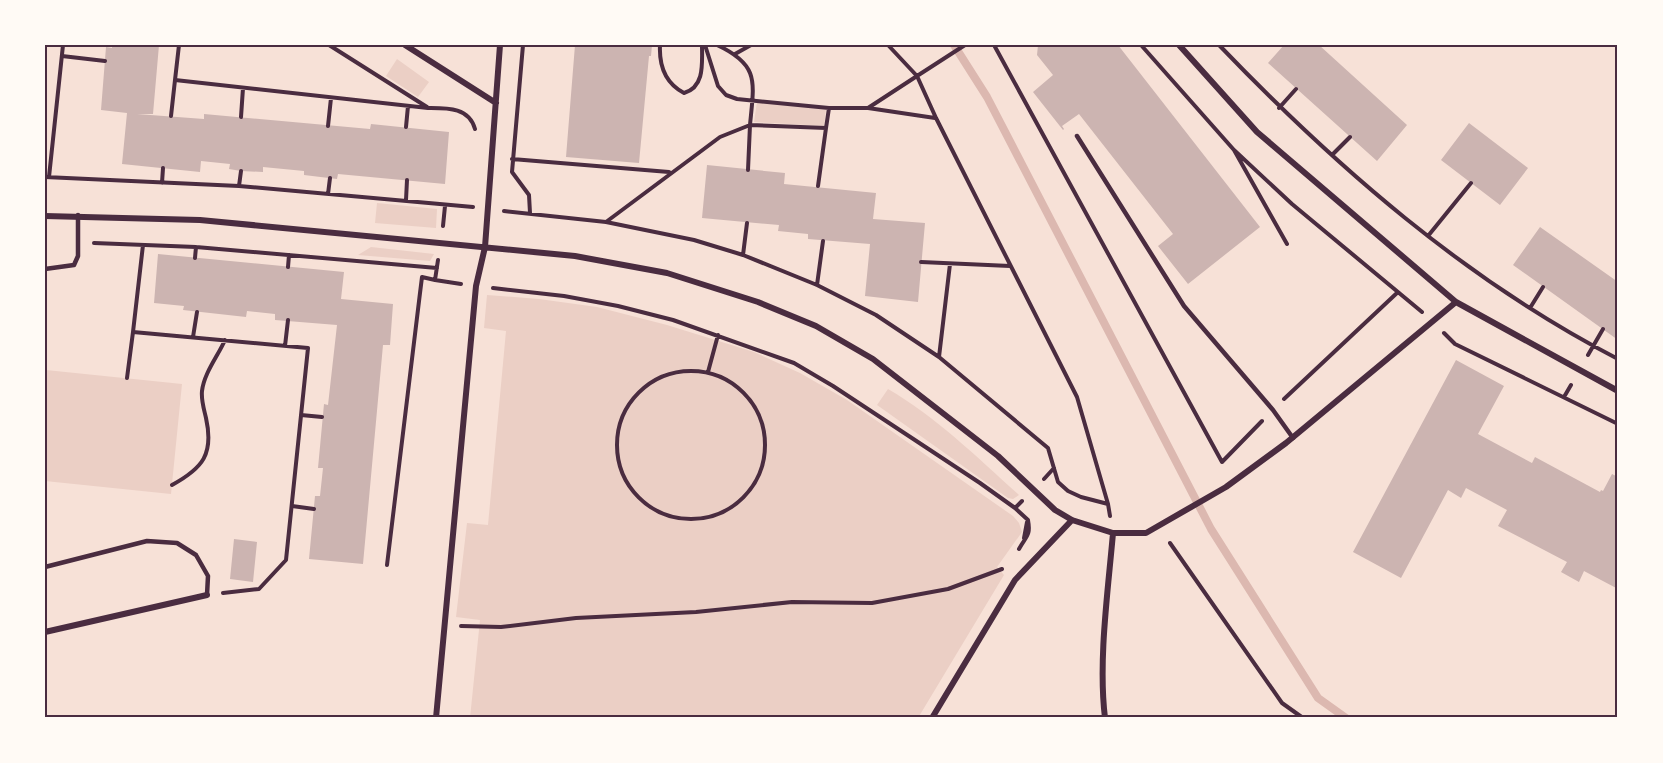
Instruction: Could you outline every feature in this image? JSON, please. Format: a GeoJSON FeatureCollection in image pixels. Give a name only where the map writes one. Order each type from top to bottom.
{"type":"FeatureCollection","features":[{"type":"Feature","properties":{"kind":"street"},"geometry":{"type":"LineString","coordinates":[[405,45],[496,103]]}},
{"type":"Feature","properties":{"kind":"street"},"geometry":{"type":"LineString","coordinates":[[436,718],[476,286],[485,247],[500,45]]}},
{"type":"Feature","properties":{"kind":"street"},"geometry":{"type":"LineString","coordinates":[[1179,45],[1257,132],[1456,302],[1618,391]]}},
{"type":"Feature","properties":{"kind":"street"},"geometry":{"type":"LineString","coordinates":[[45,216],[78,215],[200,220],[575,256],[667,273],[758,302],[816,326],[873,359],[998,456],[1055,510],[1072,520],[1113,533],[1146,533],[1226,487],[1293,438],[1456,302]]}},
{"type":"Feature","properties":{"kind":"street"},"geometry":{"type":"LineString","coordinates":[[932,718],[1015,580],[1072,520]]}},
{"type":"Feature","properties":{"kind":"street"},"geometry":{"type":"LineString","coordinates":[[1105,718],[1103,686],[1113,533]]}},
{"type":"Feature","properties":{"kind":"street"},"geometry":{"type":"LineString","coordinates":[[45,632],[207,595]]}},
{"type":"Feature","properties":{"kind":"lane"},"geometry":{"type":"LineString","coordinates":[[1077,136],[1184,306],[1273,410],[1293,438]]}},
{"type":"Feature","properties":{"kind":"lane"},"geometry":{"type":"LineString","coordinates":[[45,269],[74,265],[78,256],[78,215]]}},
{"type":"Feature","properties":{"kind":"lane"},"geometry":{"type":"LineString","coordinates":[[45,567],[147,541],[177,543],[196,555],[208,576],[207,595]]}},
{"type":"Feature","properties":{"kind":"path"},"geometry":{"type":"LineString","coordinates":[[63,45],[47,177],[239,186],[406,200],[445,206],[470,206],[488,210],[606,222],[720,137],[750,125],[826,128]]}},
{"type":"Feature","properties":{"kind":"path"},"geometry":{"type":"LineString","coordinates":[[171,116],[178,45]]}},
{"type":"Feature","properties":{"kind":"path"},"geometry":{"type":"LineString","coordinates":[[329,45],[428,108]]}},
{"type":"Feature","properties":{"kind":"path"},"geometry":{"type":"LineString","coordinates":[[523,45],[512,171],[529,195],[530,213]]}},
{"type":"Feature","properties":{"kind":"path"},"geometry":{"type":"LineString","coordinates":[[660,45],[659,61],[668,81],[684,93],[696,87],[702,72],[703,45]]}},
{"type":"Feature","properties":{"kind":"path"},"geometry":{"type":"LineString","coordinates":[[703,45],[718,86],[726,95],[737,99],[829,108],[868,108],[936,118]]}},
{"type":"Feature","properties":{"kind":"path"},"geometry":{"type":"LineString","coordinates":[[717,45],[735,54],[749,69],[753,82],[748,170]]}},
{"type":"Feature","properties":{"kind":"path"},"geometry":{"type":"LineString","coordinates":[[735,54],[751,45]]}},
{"type":"Feature","properties":{"kind":"path"},"geometry":{"type":"LineString","coordinates":[[888,45],[917,76],[1077,398],[1108,504]]}},
{"type":"Feature","properties":{"kind":"path"},"geometry":{"type":"LineString","coordinates":[[868,108],[964,45]]}},
{"type":"Feature","properties":{"kind":"path"},"geometry":{"type":"LineString","coordinates":[[994,45],[1222,462],[1273,410],[1398,292]]}},
{"type":"Feature","properties":{"kind":"path"},"geometry":{"type":"LineString","coordinates":[[1141,45],[1234,150],[1292,204],[1398,292],[1455,344],[1618,424]]}},
{"type":"Feature","properties":{"kind":"path"},"geometry":{"type":"LineString","coordinates":[[1219,45],[1280,108],[1428,236],[1478,274],[1530,308],[1618,359]]}},
{"type":"Feature","properties":{"kind":"path"},"geometry":{"type":"LineString","coordinates":[[62,56],[105,61]]}},
{"type":"Feature","properties":{"kind":"path"},"geometry":{"type":"LineString","coordinates":[[175,80],[408,106],[449,108],[461,111],[473,121],[476,134]]}},
{"type":"Feature","properties":{"kind":"path"},"geometry":{"type":"LineString","coordinates":[[241,117],[243,88]]}},
{"type":"Feature","properties":{"kind":"path"},"geometry":{"type":"LineString","coordinates":[[1280,108],[1296,89]]}},
{"type":"Feature","properties":{"kind":"path"},"geometry":{"type":"LineString","coordinates":[[328,126],[331,98]]}},
{"type":"Feature","properties":{"kind":"path"},"geometry":{"type":"LineString","coordinates":[[406,127],[408,106]]}},
{"type":"Feature","properties":{"kind":"path"},"geometry":{"type":"LineString","coordinates":[[818,186],[829,108]]}},
{"type":"Feature","properties":{"kind":"path"},"geometry":{"type":"LineString","coordinates":[[1332,155],[1350,137]]}},
{"type":"Feature","properties":{"kind":"path"},"geometry":{"type":"LineString","coordinates":[[1234,150],[1287,244]]}},
{"type":"Feature","properties":{"kind":"path"},"geometry":{"type":"LineString","coordinates":[[512,159],[671,172]]}},
{"type":"Feature","properties":{"kind":"path"},"geometry":{"type":"LineString","coordinates":[[162,183],[163,168]]}},
{"type":"Feature","properties":{"kind":"path"},"geometry":{"type":"LineString","coordinates":[[239,186],[240,171]]}},
{"type":"Feature","properties":{"kind":"path"},"geometry":{"type":"LineString","coordinates":[[328,194],[330,178]]}},
{"type":"Feature","properties":{"kind":"path"},"geometry":{"type":"LineString","coordinates":[[406,200],[407,180]]}},
{"type":"Feature","properties":{"kind":"path"},"geometry":{"type":"LineString","coordinates":[[1428,236],[1471,183]]}},
{"type":"Feature","properties":{"kind":"path"},"geometry":{"type":"LineString","coordinates":[[470,206],[471,196]]}},
{"type":"Feature","properties":{"kind":"path"},"geometry":{"type":"LineString","coordinates":[[435,280],[445,206]]}},
{"type":"Feature","properties":{"kind":"path"},"geometry":{"type":"LineString","coordinates":[[743,255],[747,223]]}},
{"type":"Feature","properties":{"kind":"path"},"geometry":{"type":"LineString","coordinates":[[817,285],[823,241]]}},
{"type":"Feature","properties":{"kind":"path"},"geometry":{"type":"LineString","coordinates":[[79,243],[196,247],[437,268]]}},
{"type":"Feature","properties":{"kind":"path"},"geometry":{"type":"LineString","coordinates":[[127,378],[142,245]]}},
{"type":"Feature","properties":{"kind":"path"},"geometry":{"type":"LineString","coordinates":[[195,258],[196,247]]}},
{"type":"Feature","properties":{"kind":"path"},"geometry":{"type":"LineString","coordinates":[[288,267],[289,255]]}},
{"type":"Feature","properties":{"kind":"path"},"geometry":{"type":"LineString","coordinates":[[921,261],[1011,266]]}},
{"type":"Feature","properties":{"kind":"path"},"geometry":{"type":"LineString","coordinates":[[939,357],[950,264]]}},
{"type":"Feature","properties":{"kind":"path"},"geometry":{"type":"LineString","coordinates":[[387,565],[422,277],[564,296],[618,306],[673,320],[794,363],[833,386],[1015,508],[1027,522],[1025,536],[1015,554]]}},
{"type":"Feature","properties":{"kind":"path"},"geometry":{"type":"LineString","coordinates":[[1530,308],[1544,287]]}},
{"type":"Feature","properties":{"kind":"path"},"geometry":{"type":"LineString","coordinates":[[194,337],[197,312]]}},
{"type":"Feature","properties":{"kind":"path"},"geometry":{"type":"LineString","coordinates":[[285,346],[288,320]]}},
{"type":"Feature","properties":{"kind":"path"},"geometry":{"type":"LineString","coordinates":[[1593,346],[1603,329]]}},
{"type":"Feature","properties":{"kind":"path"},"geometry":{"type":"LineString","coordinates":[[133,332],[308,348],[286,560],[259,589],[207,595]]}},
{"type":"Feature","properties":{"kind":"path"},"geometry":{"type":"LineString","coordinates":[[708,372],[718,335]]}},
{"type":"Feature","properties":{"kind":"path"},"geometry":{"type":"LineString","coordinates":[[172,485],[195,470],[205,458],[209,445],[209,433],[202,390],[205,379],[225,340]]}},
{"type":"Feature","properties":{"kind":"path"},"geometry":{"type":"LineString","coordinates":[[691,370],[708,372],[724,378],[751,400],[764,431],[763,466],[751,488],[732,506],[700,519],[683,519],[651,507],[637,496],[620,466],[617,449],[618,432],[622,416],[631,401],[657,378],[674,372],[691,370]]}},
{"type":"Feature","properties":{"kind":"path"},"geometry":{"type":"LineString","coordinates":[[301,415],[322,417]]}},
{"type":"Feature","properties":{"kind":"path"},"geometry":{"type":"LineString","coordinates":[[1015,508],[1054,468]]}},
{"type":"Feature","properties":{"kind":"path"},"geometry":{"type":"LineString","coordinates":[[292,506],[314,509]]}},
{"type":"Feature","properties":{"kind":"path"},"geometry":{"type":"LineString","coordinates":[[1170,543],[1282,703],[1303,718]]}},
{"type":"Feature","properties":{"kind":"path"},"geometry":{"type":"LineString","coordinates":[[445,626],[501,627],[576,618],[696,612],[792,602],[872,603],[948,589],[1005,568],[1024,571]]}},
{"type":"Feature","properties":{"kind":"shaded area"},"geometry":{"type":"Polygon","coordinates":[[[397,59],[429,82],[418,97],[386,76],[397,59]]]}},
{"type":"Feature","properties":{"kind":"shaded area"},"geometry":{"type":"Polygon","coordinates":[[[757,102],[826,109],[824,126],[754,122],[757,102]]]}},
{"type":"Feature","properties":{"kind":"shaded area"},"geometry":{"type":"Polygon","coordinates":[[[377,203],[437,209],[436,228],[375,223],[377,203]]]}},
{"type":"Feature","properties":{"kind":"shaded area"},"geometry":{"type":"Polygon","coordinates":[[[371,247],[434,254],[430,261],[358,255],[371,247]]]}},
{"type":"Feature","properties":{"kind":"shaded area"},"geometry":{"type":"Polygon","coordinates":[[[487,295],[597,307],[667,325],[754,352],[800,373],[847,400],[1013,516],[1022,532],[997,567],[1004,575],[918,718],[470,718],[480,620],[456,617],[467,523],[488,525],[506,331],[484,328],[487,295]]]}},
{"type":"Feature","properties":{"kind":"shaded area"},"geometry":{"type":"Polygon","coordinates":[[[46,370],[182,384],[171,494],[45,481],[46,370]]]}},
{"type":"Feature","properties":{"kind":"shaded area"},"geometry":{"type":"Polygon","coordinates":[[[888,389],[923,412],[1019,495],[1013,499],[1008,498],[877,405],[888,389]]]}},
{"type":"Feature","properties":{"kind":"building"},"geometry":{"type":"Polygon","coordinates":[[[112,45],[159,45],[153,114],[137,114],[204,119],[204,114],[370,129],[371,124],[449,132],[445,184],[338,174],[337,179],[304,175],[304,171],[263,167],[263,172],[241,171],[229,169],[230,164],[201,161],[200,172],[122,164],[127,113],[101,110],[106,47],[112,48],[112,45]]]}},
{"type":"Feature","properties":{"kind":"building"},"geometry":{"type":"Polygon","coordinates":[[[575,45],[652,45],[639,163],[566,157],[575,45]]]}},
{"type":"Feature","properties":{"kind":"building"},"geometry":{"type":"Polygon","coordinates":[[[1038,45],[1118,45],[1260,227],[1188,284],[1158,246],[1173,234],[1079,114],[1062,126],[1063,130],[1033,92],[1053,75],[1037,55],[1038,45]]]}},
{"type":"Feature","properties":{"kind":"building"},"geometry":{"type":"Polygon","coordinates":[[[1284,45],[1319,45],[1407,125],[1377,161],[1268,63],[1284,45]]]}},
{"type":"Feature","properties":{"kind":"building"},"geometry":{"type":"Polygon","coordinates":[[[1469,123],[1528,168],[1500,205],[1441,160],[1469,123]]]}},
{"type":"Feature","properties":{"kind":"building"},"geometry":{"type":"Polygon","coordinates":[[[707,165],[785,173],[784,184],[876,193],[873,219],[925,223],[918,302],[865,296],[870,244],[808,239],[808,234],[778,231],[779,225],[702,218],[707,165]]]}},
{"type":"Feature","properties":{"kind":"building"},"geometry":{"type":"Polygon","coordinates":[[[1540,227],[1618,282],[1618,340],[1513,265],[1540,227]]]}},
{"type":"Feature","properties":{"kind":"building"},"geometry":{"type":"Polygon","coordinates":[[[158,254],[344,272],[341,299],[393,304],[390,345],[383,345],[363,564],[309,559],[315,496],[320,496],[323,468],[318,468],[324,404],[328,405],[337,325],[275,320],[275,314],[247,311],[246,317],[183,310],[184,306],[154,303],[158,254]]]}},
{"type":"Feature","properties":{"kind":"building"},"geometry":{"type":"Polygon","coordinates":[[[1456,360],[1504,386],[1478,434],[1532,463],[1535,457],[1600,492],[1603,491],[1612,474],[1618,477],[1618,589],[1584,571],[1579,582],[1561,572],[1567,562],[1498,526],[1507,510],[1466,488],[1461,498],[1448,490],[1401,578],[1353,552],[1456,360]]]}},
{"type":"Feature","properties":{"kind":"building"},"geometry":{"type":"Polygon","coordinates":[[[234,539],[257,542],[253,582],[230,579],[234,539]]]}},
{"type":"Feature","properties":{"kind":"waterway"},"geometry":{"type":"LineString","coordinates":[[954,45],[987,97],[1211,529],[1318,698],[1346,718]]}}]}
